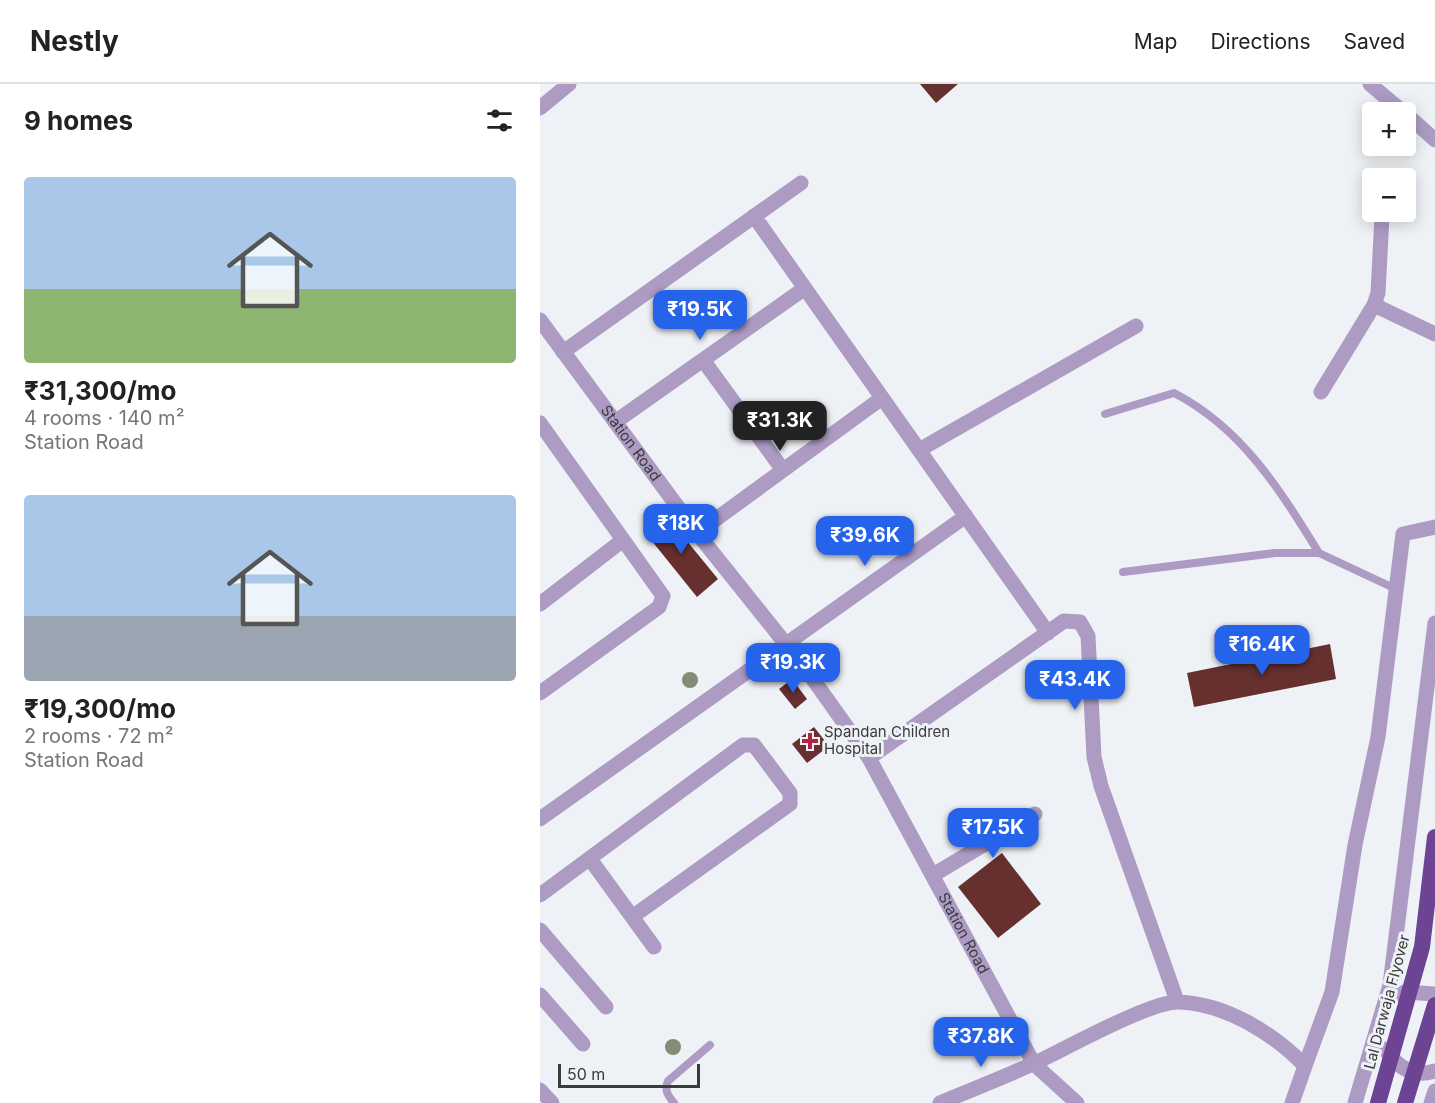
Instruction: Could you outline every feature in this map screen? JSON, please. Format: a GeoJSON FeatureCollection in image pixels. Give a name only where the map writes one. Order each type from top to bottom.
{"type":"FeatureCollection","features":[{"type":"Feature","properties":{"kind":"highway","name":"Lal Darwaja Flyover"},"geometry":{"type":"LineString","coordinates":[[1378,1103],[1422,947],[1435,837]]}},
{"type":"Feature","properties":{"kind":"highway"},"geometry":{"type":"LineString","coordinates":[[1406,1103],[1435,1005]]}},
{"type":"Feature","properties":{"kind":"street"},"geometry":{"type":"LineString","coordinates":[[540,108],[569,84]]}},
{"type":"Feature","properties":{"kind":"street"},"geometry":{"type":"LineString","coordinates":[[1371,84],[1392,102]]}},
{"type":"Feature","properties":{"kind":"street"},"geometry":{"type":"LineString","coordinates":[[1416,123],[1435,140]]}},
{"type":"Feature","properties":{"kind":"street"},"geometry":{"type":"LineString","coordinates":[[563,352],[801,183]]}},
{"type":"Feature","properties":{"kind":"street"},"geometry":{"type":"LineString","coordinates":[[754,216],[1048,633]]}},
{"type":"Feature","properties":{"kind":"street"},"geometry":{"type":"LineString","coordinates":[[1321,392],[1374,305],[1378,293],[1382,222]]}},
{"type":"Feature","properties":{"kind":"street"},"geometry":{"type":"LineString","coordinates":[[615,422],[805,288]]}},
{"type":"Feature","properties":{"kind":"street"},"geometry":{"type":"LineString","coordinates":[[1374,305],[1435,334]]}},
{"type":"Feature","properties":{"kind":"street","name":"Station Road"},"geometry":{"type":"LineString","coordinates":[[540,320],[697,533],[784,645],[805,668],[870,758],[1034,1064],[1077,1103]]}},
{"type":"Feature","properties":{"kind":"street"},"geometry":{"type":"LineString","coordinates":[[919,450],[1136,326]]}},
{"type":"Feature","properties":{"kind":"street"},"geometry":{"type":"LineString","coordinates":[[703,360],[783,470]]}},
{"type":"Feature","properties":{"kind":"street"},"geometry":{"type":"LineString","coordinates":[[697,533],[882,398]]}},
{"type":"Feature","properties":{"kind":"street"},"geometry":{"type":"LineString","coordinates":[[540,693],[663,602],[660,589],[543,434]]}},
{"type":"Feature","properties":{"kind":"street"},"geometry":{"type":"LineString","coordinates":[[540,819],[966,516]]}},
{"type":"Feature","properties":{"kind":"street"},"geometry":{"type":"LineString","coordinates":[[1292,1103],[1332,992],[1355,845],[1377,737],[1403,534],[1435,528]]}},
{"type":"Feature","properties":{"kind":"street"},"geometry":{"type":"LineString","coordinates":[[540,604],[623,540]]}},
{"type":"Feature","properties":{"kind":"street"},"geometry":{"type":"LineString","coordinates":[[870,758],[1064,621],[1072,620],[1085,627],[1088,636],[1094,757],[1101,786],[1177,1001]]}},
{"type":"Feature","properties":{"kind":"street"},"geometry":{"type":"LineString","coordinates":[[1355,1103],[1386,1000],[1435,623]]}},
{"type":"Feature","properties":{"kind":"street"},"geometry":{"type":"LineString","coordinates":[[540,895],[743,745],[754,745],[790,793],[790,804],[632,917]]}},
{"type":"Feature","properties":{"kind":"street"},"geometry":{"type":"LineString","coordinates":[[933,874],[1035,814]]}},
{"type":"Feature","properties":{"kind":"street"},"geometry":{"type":"LineString","coordinates":[[590,859],[654,947]]}},
{"type":"Feature","properties":{"kind":"street"},"geometry":{"type":"LineString","coordinates":[[540,930],[606,1007]]}},
{"type":"Feature","properties":{"kind":"street"},"geometry":{"type":"LineString","coordinates":[[1386,1000],[1405,992],[1435,994]]}},
{"type":"Feature","properties":{"kind":"street"},"geometry":{"type":"LineString","coordinates":[[540,995],[583,1044]]}},
{"type":"Feature","properties":{"kind":"street"},"geometry":{"type":"LineString","coordinates":[[940,1103],[1034,1064],[1155,1006],[1177,1001],[1227,1011],[1286,1046],[1305,1066]]}},
{"type":"Feature","properties":{"kind":"street"},"geometry":{"type":"LineString","coordinates":[[1376,1037],[1390,1056],[1408,1071],[1420,1074],[1435,1071]]}},
{"type":"Feature","properties":{"kind":"street"},"geometry":{"type":"LineString","coordinates":[[540,1090],[552,1103]]}},
{"type":"Feature","properties":{"kind":"street"},"geometry":{"type":"LineString","coordinates":[[1431,1103],[1435,1090]]}},
{"type":"Feature","properties":{"kind":"lane"},"geometry":{"type":"LineString","coordinates":[[1105,414],[1174,393],[1193,403],[1245,445],[1282,494],[1319,553]]}},
{"type":"Feature","properties":{"kind":"lane"},"geometry":{"type":"LineString","coordinates":[[1123,572],[1275,553],[1319,553],[1396,589]]}},
{"type":"Feature","properties":{"kind":"lane"},"geometry":{"type":"LineString","coordinates":[[674,1103],[665,1087],[668,1081],[710,1045]]}},
{"type":"Feature","properties":{"kind":"building"},"geometry":{"type":"Polygon","coordinates":[[[920,84],[958,84],[936,103],[920,84]]]}},
{"type":"Feature","properties":{"kind":"building"},"geometry":{"type":"Polygon","coordinates":[[[664,513],[718,579],[697,597],[643,530],[664,513]]]}},
{"type":"Feature","properties":{"kind":"building"},"geometry":{"type":"Polygon","coordinates":[[[1330,644],[1336,679],[1194,707],[1187,673],[1330,644]]]}},
{"type":"Feature","properties":{"kind":"building"},"geometry":{"type":"Polygon","coordinates":[[[792,679],[807,699],[795,709],[779,689],[792,679]]]}},
{"type":"Feature","properties":{"kind":"building"},"geometry":{"type":"Polygon","coordinates":[[[814,727],[829,746],[807,763],[792,744],[814,727]]]}},
{"type":"Feature","properties":{"kind":"building"},"geometry":{"type":"Polygon","coordinates":[[[1002,853],[1041,904],[998,938],[958,887],[1002,853]]]}},
{"type":"Feature","properties":{"kind":"place","name":"Spandan Children Hospital"},"geometry":{"type":"Point","coordinates":[810,741]}}]}
